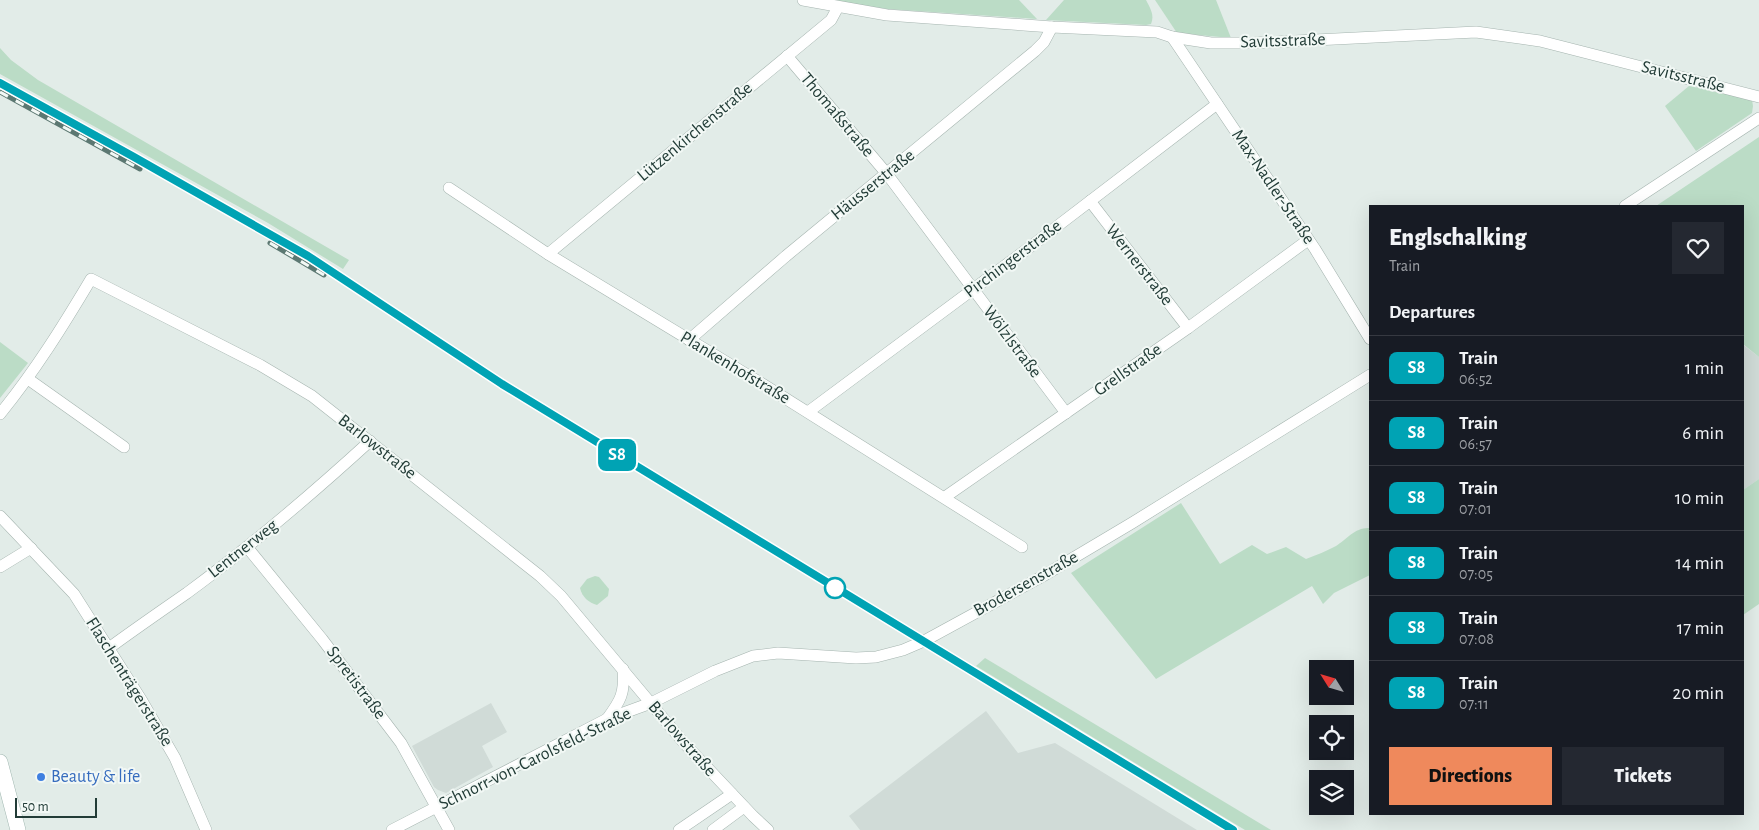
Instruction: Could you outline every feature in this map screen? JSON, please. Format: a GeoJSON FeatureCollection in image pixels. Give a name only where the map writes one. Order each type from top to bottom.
{"type":"FeatureCollection","features":[{"type":"Feature","properties":{"kind":"main road"},"geometry":{"type":"LineString","coordinates":[[0,762],[18,830]]}},
{"type":"Feature","properties":{"kind":"street","name":"Savitsstraße"},"geometry":{"type":"LineString","coordinates":[[803,0],[887,15],[1052,27],[1157,32],[1172,37],[1211,43],[1254,43],[1476,32],[1540,41],[1759,97]]}},
{"type":"Feature","properties":{"kind":"street","name":"Lützenkirchenstraße"},"geometry":{"type":"LineString","coordinates":[[548,254],[831,20],[838,7]]}},
{"type":"Feature","properties":{"kind":"street","name":"Häusserstraße"},"geometry":{"type":"LineString","coordinates":[[689,340],[1035,51],[1044,42],[1052,27]]}},
{"type":"Feature","properties":{"kind":"street","name":"Max-Nadler-Straße"},"geometry":{"type":"LineString","coordinates":[[1172,37],[1308,240],[1369,337]]}},
{"type":"Feature","properties":{"kind":"street","name":"Thomaßstraße"},"geometry":{"type":"LineString","coordinates":[[787,56],[887,174]]}},
{"type":"Feature","properties":{"kind":"street","name":"Pirchingerstraße"},"geometry":{"type":"LineString","coordinates":[[808,412],[1218,104]]}},
{"type":"Feature","properties":{"kind":"street"},"geometry":{"type":"LineString","coordinates":[[1627,205],[1759,118]]}},
{"type":"Feature","properties":{"kind":"street","name":"Wölzlstraße"},"geometry":{"type":"LineString","coordinates":[[887,174],[1066,413]]}},
{"type":"Feature","properties":{"kind":"street","name":"Plankenhofstraße"},"geometry":{"type":"LineString","coordinates":[[449,188],[548,254],[808,412],[1022,547]]}},
{"type":"Feature","properties":{"kind":"street","name":"Wernerstraße"},"geometry":{"type":"LineString","coordinates":[[1090,201],[1188,328]]}},
{"type":"Feature","properties":{"kind":"street","name":"Grellstraße"},"geometry":{"type":"LineString","coordinates":[[945,498],[1188,328],[1308,240]]}},
{"type":"Feature","properties":{"kind":"street","name":"Barlowstraße"},"geometry":{"type":"LineString","coordinates":[[28,379],[63,327],[90,279],[260,365],[312,396],[540,576],[561,596],[684,743],[768,830]]}},
{"type":"Feature","properties":{"kind":"street","name":"Brodersenstraße"},"geometry":{"type":"LineString","coordinates":[[651,703],[715,671],[753,656],[778,653],[856,658],[876,657],[924,642],[1043,576],[1132,523],[1369,376]]}},
{"type":"Feature","properties":{"kind":"street"},"geometry":{"type":"LineString","coordinates":[[0,414],[28,379],[124,447]]}},
{"type":"Feature","properties":{"kind":"street","name":"Lentnerweg"},"geometry":{"type":"LineString","coordinates":[[109,648],[247,547],[318,488],[370,441]]}},
{"type":"Feature","properties":{"kind":"street","name":"Flaschenträgerstraße"},"geometry":{"type":"LineString","coordinates":[[0,516],[74,594],[175,758],[206,830]]}},
{"type":"Feature","properties":{"kind":"street","name":"Spretistraße"},"geometry":{"type":"LineString","coordinates":[[247,547],[322,639],[401,743],[449,830]]}},
{"type":"Feature","properties":{"kind":"street"},"geometry":{"type":"LineString","coordinates":[[0,567],[31,548]]}},
{"type":"Feature","properties":{"kind":"street","name":"Barlowstraße"},"geometry":{"type":"LineString","coordinates":[[607,719],[618,704],[624,686],[623,669]]}},
{"type":"Feature","properties":{"kind":"street","name":"Schnorr-von-Carolsfeld-Straße"},"geometry":{"type":"LineString","coordinates":[[392,830],[607,719],[651,703]]}},
{"type":"Feature","properties":{"kind":"street"},"geometry":{"type":"LineString","coordinates":[[679,830],[732,794]]}},
{"type":"Feature","properties":{"kind":"street"},"geometry":{"type":"LineString","coordinates":[[713,830],[744,807]]}},
{"type":"Feature","properties":{"kind":"shaded area"},"geometry":{"type":"Polygon","coordinates":[[[1744,346],[1759,357],[1759,479],[1744,489],[1744,346]]]}},
{"type":"Feature","properties":{"kind":"shaded area"},"geometry":{"type":"Polygon","coordinates":[[[491,703],[507,732],[482,746],[493,767],[446,793],[438,790],[434,787],[412,746],[491,703]]]}},
{"type":"Feature","properties":{"kind":"shaded area"},"geometry":{"type":"Polygon","coordinates":[[[986,711],[1018,753],[1055,743],[1197,830],[860,830],[849,816],[986,711]]]}},
{"type":"Feature","properties":{"kind":"green space"},"geometry":{"type":"Polygon","coordinates":[[[829,0],[1019,0],[1037,19],[887,9],[829,0]]]}},
{"type":"Feature","properties":{"kind":"green space"},"geometry":{"type":"Polygon","coordinates":[[[1064,0],[1146,0],[1152,12],[1152,21],[1151,24],[1146,25],[1046,20],[1064,0]]]}},
{"type":"Feature","properties":{"kind":"green space"},"geometry":{"type":"Polygon","coordinates":[[[1155,0],[1216,0],[1231,38],[1177,33],[1155,0]]]}},
{"type":"Feature","properties":{"kind":"green space"},"geometry":{"type":"Polygon","coordinates":[[[0,48],[11,60],[38,80],[349,260],[343,269],[268,223],[0,74],[0,48]]]}},
{"type":"Feature","properties":{"kind":"green space"},"geometry":{"type":"Polygon","coordinates":[[[1689,86],[1748,98],[1752,100],[1752,113],[1696,151],[1665,106],[1689,86]]]}},
{"type":"Feature","properties":{"kind":"green space"},"geometry":{"type":"Polygon","coordinates":[[[1759,137],[1759,357],[1744,345],[1744,205],[1657,205],[1759,137]]]}},
{"type":"Feature","properties":{"kind":"green space"},"geometry":{"type":"Polygon","coordinates":[[[0,342],[28,363],[0,398],[0,342]]]}},
{"type":"Feature","properties":{"kind":"green space"},"geometry":{"type":"Polygon","coordinates":[[[1759,479],[1759,604],[1744,614],[1744,489],[1759,479]]]}},
{"type":"Feature","properties":{"kind":"green space"},"geometry":{"type":"Polygon","coordinates":[[[1181,503],[1220,564],[1252,545],[1267,554],[1286,547],[1306,559],[1336,546],[1360,529],[1369,528],[1369,576],[1334,593],[1323,604],[1312,586],[1156,679],[1071,573],[1181,503]]]}},
{"type":"Feature","properties":{"kind":"green space"},"geometry":{"type":"Polygon","coordinates":[[[595,576],[599,577],[609,589],[608,596],[597,605],[586,599],[580,588],[587,579],[595,576]]]}},
{"type":"Feature","properties":{"kind":"green space"},"geometry":{"type":"Polygon","coordinates":[[[985,658],[1271,830],[1245,830],[976,666],[985,658]]]}},
{"type":"Feature","properties":{"kind":"railway"},"geometry":{"type":"LineString","coordinates":[[0,83],[105,140],[308,256],[502,384],[1233,830]]}},
{"type":"Feature","properties":{"kind":"railway"},"geometry":{"type":"LineString","coordinates":[[0,92],[140,169]]}},
{"type":"Feature","properties":{"kind":"railway"},"geometry":{"type":"LineString","coordinates":[[270,243],[324,275]]}},
{"type":"Feature","properties":{"kind":"train","name":"S8"},"geometry":{"type":"LineString","coordinates":[[0,83],[308,256],[502,384],[1233,830]]}},
{"type":"Feature","properties":{"kind":"place","name":"Beauty & life"},"geometry":{"type":"Point","coordinates":[41,777]}}]}
